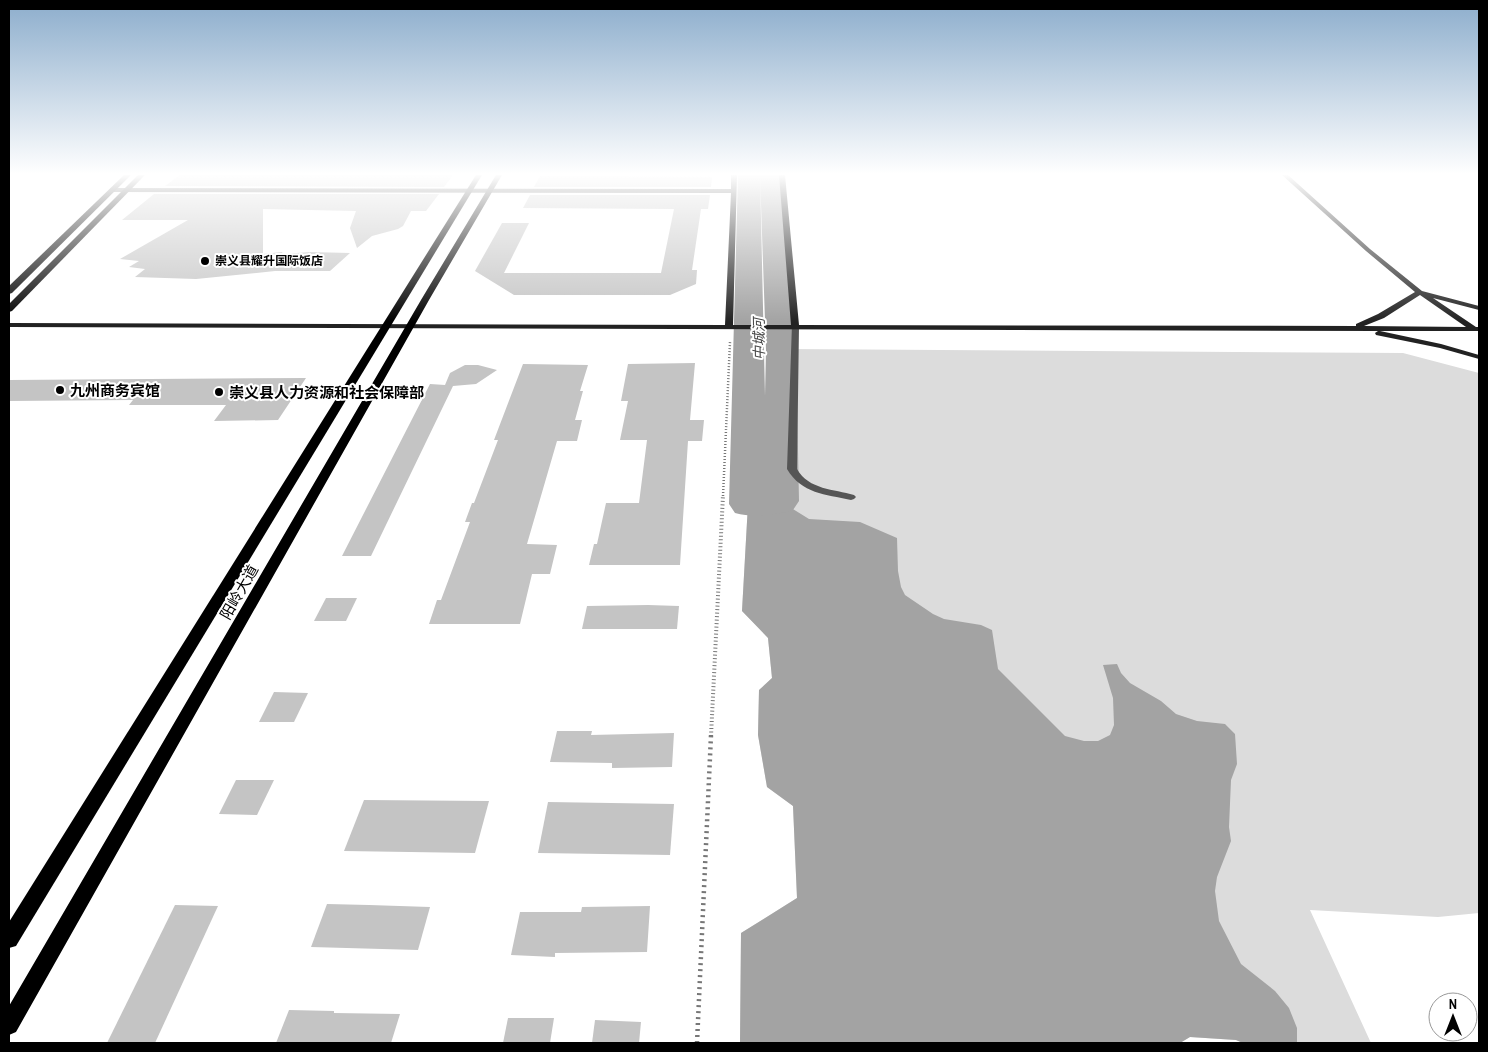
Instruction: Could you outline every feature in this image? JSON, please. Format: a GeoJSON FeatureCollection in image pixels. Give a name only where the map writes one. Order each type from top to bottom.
{"type":"FeatureCollection","features":[{"type":"Feature","properties":{"kind":"main road"},"geometry":{"type":"LineString","coordinates":[[9,292],[78,224]]}},
{"type":"Feature","properties":{"kind":"main road"},"geometry":{"type":"LineString","coordinates":[[9,309],[93,224]]}},
{"type":"Feature","properties":{"kind":"main road","name":"阳岭大道"},"geometry":{"type":"LineString","coordinates":[[9,938],[449,224]]}},
{"type":"Feature","properties":{"kind":"main road","name":"阳岭大道"},"geometry":{"type":"LineString","coordinates":[[9,1025],[470,224]]}},
{"type":"Feature","properties":{"kind":"street"},"geometry":{"type":"LineString","coordinates":[[729,326],[733,224]]}},
{"type":"Feature","properties":{"kind":"street"},"geometry":{"type":"LineString","coordinates":[[786,224],[795,326]]}},
{"type":"Feature","properties":{"kind":"street"},"geometry":{"type":"LineString","coordinates":[[1339,224],[1420,292],[1478,330]]}},
{"type":"Feature","properties":{"kind":"street"},"geometry":{"type":"LineString","coordinates":[[1356,328],[1381,316],[1420,292],[1479,308]]}},
{"type":"Feature","properties":{"kind":"street"},"geometry":{"type":"LineString","coordinates":[[9,325],[795,326],[1478,330]]}},
{"type":"Feature","properties":{"kind":"street"},"geometry":{"type":"LineString","coordinates":[[1356,328],[1441,346],[1479,357]]}},
{"type":"Feature","properties":{"kind":"lane"},"geometry":{"type":"LineString","coordinates":[[795,326],[792,469],[798,479],[812,486],[827,492],[851,496]]}},
{"type":"Feature","properties":{"kind":"path"},"geometry":{"type":"LineString","coordinates":[[698,1043],[730,342]]}},
{"type":"Feature","properties":{"kind":"shaded area"},"geometry":{"type":"Polygon","coordinates":[[[784,349],[1403,353],[1479,373],[1479,913],[1438,917],[1310,910],[1371,1043],[1243,1043],[1236,1040],[1190,1037],[1180,1043],[740,1043],[741,933],[797,898],[793,806],[767,787],[758,735],[759,690],[772,678],[768,638],[742,611],[748,504],[780,501],[784,349]]]}},
{"type":"Feature","properties":{"kind":"shaded area"},"geometry":{"type":"Polygon","coordinates":[[[780,501],[809,519],[860,522],[897,538],[898,571],[901,587],[905,595],[933,614],[944,619],[981,625],[992,630],[998,669],[1065,736],[1084,741],[1098,741],[1110,735],[1114,725],[1113,698],[1103,665],[1117,664],[1121,673],[1130,683],[1161,701],[1176,714],[1197,721],[1225,724],[1235,734],[1237,764],[1231,780],[1229,827],[1231,841],[1217,877],[1215,891],[1219,921],[1241,964],[1275,991],[1289,1008],[1297,1028],[1297,1043],[1243,1043],[1236,1040],[1190,1037],[1180,1043],[740,1043],[741,933],[797,898],[793,806],[767,787],[758,735],[759,690],[772,678],[768,638],[742,611],[748,504],[780,501]]]}},
{"type":"Feature","properties":{"kind":"building"},"geometry":{"type":"Polygon","coordinates":[[[181,224],[263,224],[263,254],[282,252],[283,254],[310,252],[350,253],[330,271],[275,271],[196,279],[135,277],[145,269],[129,267],[139,261],[120,259],[181,224]]]}},
{"type":"Feature","properties":{"kind":"building"},"geometry":{"type":"Polygon","coordinates":[[[351,224],[404,224],[398,229],[372,236],[357,248],[350,228],[351,224]]]}},
{"type":"Feature","properties":{"kind":"building"},"geometry":{"type":"Polygon","coordinates":[[[501,224],[528,224],[504,273],[661,273],[671,224],[699,224],[692,270],[697,270],[696,284],[670,295],[514,295],[475,271],[501,224]]]}},
{"type":"Feature","properties":{"kind":"building"},"geometry":{"type":"Polygon","coordinates":[[[695,363],[690,420],[704,420],[702,441],[688,441],[680,565],[589,565],[594,544],[597,544],[606,503],[639,503],[647,440],[620,440],[628,401],[621,401],[628,364],[695,363]]]}},
{"type":"Feature","properties":{"kind":"building"},"geometry":{"type":"Polygon","coordinates":[[[523,364],[588,365],[580,391],[583,391],[575,420],[582,420],[577,441],[557,441],[527,544],[557,545],[550,574],[532,574],[520,624],[429,624],[437,600],[441,600],[470,522],[465,522],[498,440],[494,440],[523,364]]]}},
{"type":"Feature","properties":{"kind":"building"},"geometry":{"type":"Polygon","coordinates":[[[465,365],[478,365],[497,370],[476,384],[453,386],[371,556],[342,556],[430,384],[445,385],[450,373],[465,365]]]}},
{"type":"Feature","properties":{"kind":"building","name":"崇义县人力资源和社会保障部"},"geometry":{"type":"Polygon","coordinates":[[[306,378],[278,420],[214,421],[226,405],[129,405],[133,400],[9,401],[9,380],[306,378]]]}},
{"type":"Feature","properties":{"kind":"building"},"geometry":{"type":"Polygon","coordinates":[[[326,598],[357,598],[346,621],[314,621],[326,598]]]}},
{"type":"Feature","properties":{"kind":"building"},"geometry":{"type":"Polygon","coordinates":[[[587,606],[679,606],[677,629],[582,629],[587,606]]]}},
{"type":"Feature","properties":{"kind":"building"},"geometry":{"type":"Polygon","coordinates":[[[274,692],[308,693],[294,722],[259,722],[274,692]]]}},
{"type":"Feature","properties":{"kind":"building"},"geometry":{"type":"Polygon","coordinates":[[[557,731],[592,731],[591,735],[674,733],[672,767],[612,768],[612,763],[550,762],[557,731]]]}},
{"type":"Feature","properties":{"kind":"building"},"geometry":{"type":"Polygon","coordinates":[[[236,780],[274,780],[257,815],[219,814],[236,780]]]}},
{"type":"Feature","properties":{"kind":"building"},"geometry":{"type":"Polygon","coordinates":[[[364,800],[489,801],[475,853],[344,851],[364,800]]]}},
{"type":"Feature","properties":{"kind":"building"},"geometry":{"type":"Polygon","coordinates":[[[548,802],[674,804],[670,855],[538,853],[548,802]]]}},
{"type":"Feature","properties":{"kind":"building"},"geometry":{"type":"Polygon","coordinates":[[[327,904],[430,907],[418,950],[311,947],[327,904]]]}},
{"type":"Feature","properties":{"kind":"building"},"geometry":{"type":"Polygon","coordinates":[[[175,905],[218,906],[155,1043],[107,1043],[175,905]]]}},
{"type":"Feature","properties":{"kind":"building"},"geometry":{"type":"Polygon","coordinates":[[[650,906],[647,952],[555,953],[555,957],[511,955],[520,912],[581,912],[582,907],[650,906]]]}},
{"type":"Feature","properties":{"kind":"building"},"geometry":{"type":"Polygon","coordinates":[[[289,1010],[400,1014],[391,1043],[276,1043],[289,1010]]]}},
{"type":"Feature","properties":{"kind":"building"},"geometry":{"type":"Polygon","coordinates":[[[508,1018],[554,1018],[550,1043],[503,1043],[508,1018]]]}},
{"type":"Feature","properties":{"kind":"building"},"geometry":{"type":"Polygon","coordinates":[[[595,1020],[641,1022],[639,1043],[592,1043],[595,1020]]]}},
{"type":"Feature","properties":{"kind":"waterway","name":"中城河"},"geometry":{"type":"LineString","coordinates":[[749,224],[748,504],[780,501],[781,350],[774,224]]}},
{"type":"Feature","properties":{"kind":"place","name":"崇义县耀升国际饭店"},"geometry":{"type":"Point","coordinates":[205,261]}},
{"type":"Feature","properties":{"kind":"place","name":"九州商务宾馆"},"geometry":{"type":"Point","coordinates":[60,390]}},
{"type":"Feature","properties":{"kind":"place","name":"崇义县人力资源和社会保障部"},"geometry":{"type":"Point","coordinates":[219,392]}}]}
